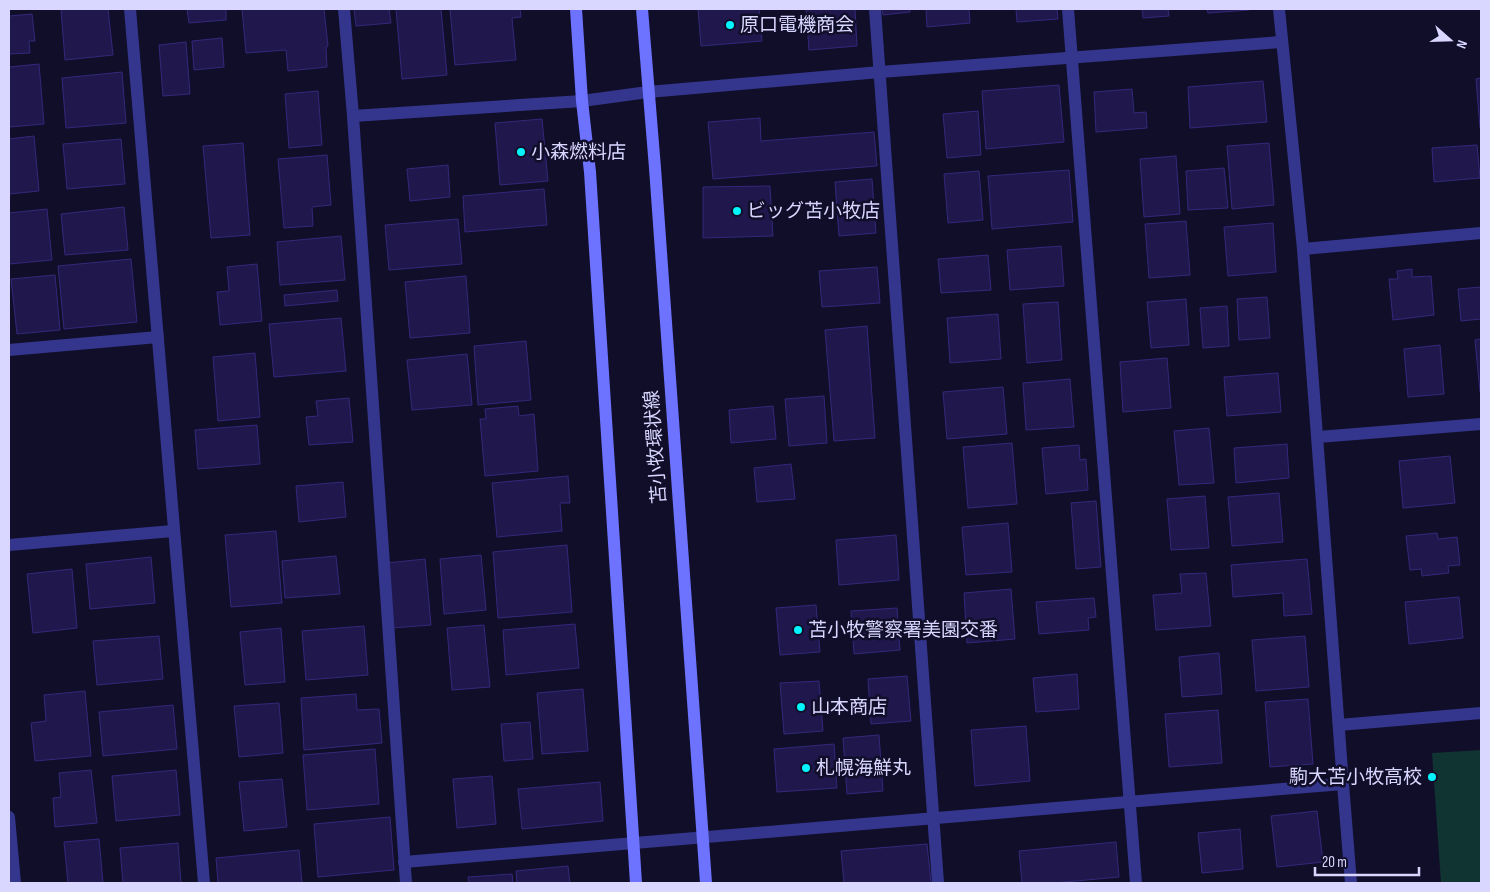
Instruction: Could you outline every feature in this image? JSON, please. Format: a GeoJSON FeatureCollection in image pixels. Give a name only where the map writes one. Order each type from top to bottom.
{"type":"FeatureCollection","features":[{"type":"Feature","properties":{"kind":"main road"},"geometry":{"type":"LineString","coordinates":[[576,9],[582,101],[590,172],[636,883]]}},
{"type":"Feature","properties":{"kind":"main road","name":"苫小牧環状線"},"geometry":{"type":"LineString","coordinates":[[642,9],[706,883]]}},
{"type":"Feature","properties":{"kind":"street"},"geometry":{"type":"LineString","coordinates":[[130,9],[204,883]]}},
{"type":"Feature","properties":{"kind":"street"},"geometry":{"type":"LineString","coordinates":[[344,9],[406,883]]}},
{"type":"Feature","properties":{"kind":"street"},"geometry":{"type":"LineString","coordinates":[[874,9],[938,883]]}},
{"type":"Feature","properties":{"kind":"street"},"geometry":{"type":"LineString","coordinates":[[1068,9],[1136,883]]}},
{"type":"Feature","properties":{"kind":"street"},"geometry":{"type":"LineString","coordinates":[[1279,9],[1303,249],[1352,883]]}},
{"type":"Feature","properties":{"kind":"street"},"geometry":{"type":"LineString","coordinates":[[353,116],[582,101],[648,92],[880,72],[1281,42]]}},
{"type":"Feature","properties":{"kind":"street"},"geometry":{"type":"LineString","coordinates":[[1303,249],[1481,233]]}},
{"type":"Feature","properties":{"kind":"street"},"geometry":{"type":"LineString","coordinates":[[9,350],[158,337]]}},
{"type":"Feature","properties":{"kind":"street"},"geometry":{"type":"LineString","coordinates":[[1318,437],[1481,424]]}},
{"type":"Feature","properties":{"kind":"street"},"geometry":{"type":"LineString","coordinates":[[9,545],[173,531]]}},
{"type":"Feature","properties":{"kind":"street"},"geometry":{"type":"LineString","coordinates":[[1339,725],[1481,713]]}},
{"type":"Feature","properties":{"kind":"street"},"geometry":{"type":"LineString","coordinates":[[404,862],[1343,784]]}},
{"type":"Feature","properties":{"kind":"street"},"geometry":{"type":"LineString","coordinates":[[9,817],[15,883]]}},
{"type":"Feature","properties":{"kind":"green space"},"geometry":{"type":"Polygon","coordinates":[[[1481,750],[1481,883],[1441,883],[1432,753],[1481,750]]]}},
{"type":"Feature","properties":{"kind":"building"},"geometry":{"type":"Polygon","coordinates":[[[108,9],[113,55],[65,60],[61,10],[108,9]]]}},
{"type":"Feature","properties":{"kind":"building"},"geometry":{"type":"Polygon","coordinates":[[[187,9],[226,9],[226,20],[189,23],[187,9]]]}},
{"type":"Feature","properties":{"kind":"building"},"geometry":{"type":"Polygon","coordinates":[[[242,9],[324,9],[328,46],[326,47],[327,67],[288,71],[286,50],[246,53],[242,9]]]}},
{"type":"Feature","properties":{"kind":"building"},"geometry":{"type":"Polygon","coordinates":[[[354,9],[389,9],[391,23],[356,26],[354,9]]]}},
{"type":"Feature","properties":{"kind":"building"},"geometry":{"type":"Polygon","coordinates":[[[396,9],[441,9],[447,75],[402,79],[396,9]]]}},
{"type":"Feature","properties":{"kind":"building"},"geometry":{"type":"Polygon","coordinates":[[[450,9],[520,9],[521,17],[512,18],[516,60],[455,65],[450,9]]]}},
{"type":"Feature","properties":{"kind":"building","name":"原口電機商会"},"geometry":{"type":"Polygon","coordinates":[[[698,9],[759,9],[762,41],[701,46],[698,9]]]}},
{"type":"Feature","properties":{"kind":"building"},"geometry":{"type":"Polygon","coordinates":[[[806,9],[855,9],[857,46],[809,50],[806,9]]]}},
{"type":"Feature","properties":{"kind":"building"},"geometry":{"type":"Polygon","coordinates":[[[882,9],[910,9],[910,12],[883,15],[882,9]]]}},
{"type":"Feature","properties":{"kind":"building"},"geometry":{"type":"Polygon","coordinates":[[[926,9],[969,9],[970,23],[927,27],[926,9]]]}},
{"type":"Feature","properties":{"kind":"building"},"geometry":{"type":"Polygon","coordinates":[[[1016,9],[1057,9],[1058,19],[1017,22],[1016,9]]]}},
{"type":"Feature","properties":{"kind":"building"},"geometry":{"type":"Polygon","coordinates":[[[1142,9],[1168,9],[1169,16],[1143,18],[1142,9]]]}},
{"type":"Feature","properties":{"kind":"building"},"geometry":{"type":"Polygon","coordinates":[[[1207,9],[1249,9],[1249,10],[1208,13],[1207,9]]]}},
{"type":"Feature","properties":{"kind":"building"},"geometry":{"type":"Polygon","coordinates":[[[32,14],[35,41],[29,41],[30,53],[9,54],[9,16],[32,14]]]}},
{"type":"Feature","properties":{"kind":"building"},"geometry":{"type":"Polygon","coordinates":[[[222,38],[224,67],[194,70],[192,41],[222,38]]]}},
{"type":"Feature","properties":{"kind":"building"},"geometry":{"type":"Polygon","coordinates":[[[186,42],[190,94],[163,96],[159,45],[186,42]]]}},
{"type":"Feature","properties":{"kind":"building"},"geometry":{"type":"Polygon","coordinates":[[[39,64],[44,124],[9,127],[9,67],[39,64]]]}},
{"type":"Feature","properties":{"kind":"building"},"geometry":{"type":"Polygon","coordinates":[[[122,72],[126,123],[66,128],[62,78],[122,72]]]}},
{"type":"Feature","properties":{"kind":"building"},"geometry":{"type":"Polygon","coordinates":[[[1481,78],[1481,128],[1480,128],[1476,79],[1481,78]]]}},
{"type":"Feature","properties":{"kind":"building"},"geometry":{"type":"Polygon","coordinates":[[[1263,81],[1267,122],[1190,128],[1188,87],[1263,81]]]}},
{"type":"Feature","properties":{"kind":"building"},"geometry":{"type":"Polygon","coordinates":[[[1059,85],[1064,142],[986,149],[982,91],[1059,85]]]}},
{"type":"Feature","properties":{"kind":"building"},"geometry":{"type":"Polygon","coordinates":[[[1132,89],[1134,113],[1146,112],[1147,128],[1096,132],[1094,92],[1132,89]]]}},
{"type":"Feature","properties":{"kind":"building"},"geometry":{"type":"Polygon","coordinates":[[[318,91],[322,145],[289,148],[285,94],[318,91]]]}},
{"type":"Feature","properties":{"kind":"building"},"geometry":{"type":"Polygon","coordinates":[[[978,111],[981,155],[947,158],[943,114],[978,111]]]}},
{"type":"Feature","properties":{"kind":"building"},"geometry":{"type":"Polygon","coordinates":[[[760,118],[761,141],[874,132],[877,166],[713,179],[708,122],[760,118]]]}},
{"type":"Feature","properties":{"kind":"building","name":"小森燃料店"},"geometry":{"type":"Polygon","coordinates":[[[542,119],[548,181],[500,185],[495,123],[542,119]]]}},
{"type":"Feature","properties":{"kind":"building"},"geometry":{"type":"Polygon","coordinates":[[[34,136],[39,191],[9,194],[9,139],[34,136]]]}},
{"type":"Feature","properties":{"kind":"building"},"geometry":{"type":"Polygon","coordinates":[[[121,139],[125,184],[67,189],[63,144],[121,139]]]}},
{"type":"Feature","properties":{"kind":"building"},"geometry":{"type":"Polygon","coordinates":[[[243,143],[250,235],[211,238],[203,146],[243,143]]]}},
{"type":"Feature","properties":{"kind":"building"},"geometry":{"type":"Polygon","coordinates":[[[1269,143],[1274,205],[1232,209],[1227,146],[1269,143]]]}},
{"type":"Feature","properties":{"kind":"building"},"geometry":{"type":"Polygon","coordinates":[[[1477,145],[1480,178],[1434,182],[1432,148],[1477,145]]]}},
{"type":"Feature","properties":{"kind":"building"},"geometry":{"type":"Polygon","coordinates":[[[327,155],[331,205],[312,207],[313,226],[284,228],[278,159],[327,155]]]}},
{"type":"Feature","properties":{"kind":"building"},"geometry":{"type":"Polygon","coordinates":[[[1176,156],[1180,214],[1144,217],[1140,159],[1176,156]]]}},
{"type":"Feature","properties":{"kind":"building"},"geometry":{"type":"Polygon","coordinates":[[[448,165],[450,197],[410,201],[407,169],[448,165]]]}},
{"type":"Feature","properties":{"kind":"building"},"geometry":{"type":"Polygon","coordinates":[[[1224,168],[1228,208],[1188,210],[1186,171],[1224,168]]]}},
{"type":"Feature","properties":{"kind":"building"},"geometry":{"type":"Polygon","coordinates":[[[1069,170],[1073,222],[992,229],[988,176],[1069,170]]]}},
{"type":"Feature","properties":{"kind":"building"},"geometry":{"type":"Polygon","coordinates":[[[979,171],[983,220],[948,223],[944,174],[979,171]]]}},
{"type":"Feature","properties":{"kind":"building"},"geometry":{"type":"Polygon","coordinates":[[[872,179],[876,233],[839,236],[835,182],[872,179]]]}},
{"type":"Feature","properties":{"kind":"building","name":"ビッグ苫小牧店"},"geometry":{"type":"Polygon","coordinates":[[[770,186],[773,236],[703,238],[703,187],[770,186]]]}},
{"type":"Feature","properties":{"kind":"building"},"geometry":{"type":"Polygon","coordinates":[[[544,189],[547,225],[465,232],[463,196],[544,189]]]}},
{"type":"Feature","properties":{"kind":"building"},"geometry":{"type":"Polygon","coordinates":[[[124,207],[128,250],[65,255],[61,214],[124,207]]]}},
{"type":"Feature","properties":{"kind":"building"},"geometry":{"type":"Polygon","coordinates":[[[47,209],[52,260],[9,264],[9,213],[47,209]]]}},
{"type":"Feature","properties":{"kind":"building"},"geometry":{"type":"Polygon","coordinates":[[[458,219],[462,264],[389,270],[385,225],[458,219]]]}},
{"type":"Feature","properties":{"kind":"building"},"geometry":{"type":"Polygon","coordinates":[[[1186,221],[1190,275],[1149,278],[1145,224],[1186,221]]]}},
{"type":"Feature","properties":{"kind":"building"},"geometry":{"type":"Polygon","coordinates":[[[1273,223],[1276,272],[1228,276],[1224,227],[1273,223]]]}},
{"type":"Feature","properties":{"kind":"building"},"geometry":{"type":"Polygon","coordinates":[[[341,236],[345,280],[280,285],[277,242],[341,236]]]}},
{"type":"Feature","properties":{"kind":"building"},"geometry":{"type":"Polygon","coordinates":[[[1061,246],[1064,286],[1010,290],[1007,250],[1061,246]]]}},
{"type":"Feature","properties":{"kind":"building"},"geometry":{"type":"Polygon","coordinates":[[[988,255],[991,290],[941,293],[938,259],[988,255]]]}},
{"type":"Feature","properties":{"kind":"building"},"geometry":{"type":"Polygon","coordinates":[[[131,259],[137,322],[64,329],[58,266],[131,259]]]}},
{"type":"Feature","properties":{"kind":"building"},"geometry":{"type":"Polygon","coordinates":[[[257,264],[262,321],[220,325],[217,292],[229,291],[227,267],[257,264]]]}},
{"type":"Feature","properties":{"kind":"building"},"geometry":{"type":"Polygon","coordinates":[[[877,267],[880,303],[822,307],[819,271],[877,267]]]}},
{"type":"Feature","properties":{"kind":"building"},"geometry":{"type":"Polygon","coordinates":[[[1412,269],[1412,277],[1431,276],[1434,315],[1393,320],[1389,279],[1398,279],[1397,271],[1412,269]]]}},
{"type":"Feature","properties":{"kind":"building"},"geometry":{"type":"Polygon","coordinates":[[[55,275],[60,330],[17,334],[11,279],[55,275]]]}},
{"type":"Feature","properties":{"kind":"building"},"geometry":{"type":"Polygon","coordinates":[[[466,276],[470,333],[410,338],[405,282],[466,276]]]}},
{"type":"Feature","properties":{"kind":"building"},"geometry":{"type":"Polygon","coordinates":[[[1481,287],[1481,319],[1461,321],[1458,289],[1481,287]]]}},
{"type":"Feature","properties":{"kind":"building"},"geometry":{"type":"Polygon","coordinates":[[[337,290],[338,301],[285,306],[284,295],[337,290]]]}},
{"type":"Feature","properties":{"kind":"building"},"geometry":{"type":"Polygon","coordinates":[[[1267,297],[1270,338],[1239,340],[1237,299],[1267,297]]]}},
{"type":"Feature","properties":{"kind":"building"},"geometry":{"type":"Polygon","coordinates":[[[1186,299],[1189,345],[1151,348],[1147,302],[1186,299]]]}},
{"type":"Feature","properties":{"kind":"building"},"geometry":{"type":"Polygon","coordinates":[[[1058,302],[1062,360],[1027,363],[1023,304],[1058,302]]]}},
{"type":"Feature","properties":{"kind":"building"},"geometry":{"type":"Polygon","coordinates":[[[1227,306],[1229,346],[1203,348],[1200,308],[1227,306]]]}},
{"type":"Feature","properties":{"kind":"building"},"geometry":{"type":"Polygon","coordinates":[[[998,314],[1001,359],[950,363],[947,318],[998,314]]]}},
{"type":"Feature","properties":{"kind":"building"},"geometry":{"type":"Polygon","coordinates":[[[341,318],[346,371],[274,377],[269,324],[341,318]]]}},
{"type":"Feature","properties":{"kind":"building"},"geometry":{"type":"Polygon","coordinates":[[[867,326],[875,438],[834,441],[825,330],[867,326]]]}},
{"type":"Feature","properties":{"kind":"building"},"geometry":{"type":"Polygon","coordinates":[[[1481,339],[1481,392],[1480,392],[1475,340],[1481,339]]]}},
{"type":"Feature","properties":{"kind":"building"},"geometry":{"type":"Polygon","coordinates":[[[526,341],[531,400],[478,405],[474,346],[526,341]]]}},
{"type":"Feature","properties":{"kind":"building"},"geometry":{"type":"Polygon","coordinates":[[[1440,345],[1444,394],[1408,397],[1404,349],[1440,345]]]}},
{"type":"Feature","properties":{"kind":"building"},"geometry":{"type":"Polygon","coordinates":[[[255,353],[260,417],[218,421],[213,357],[255,353]]]}},
{"type":"Feature","properties":{"kind":"building"},"geometry":{"type":"Polygon","coordinates":[[[467,354],[472,405],[412,410],[407,360],[467,354]]]}},
{"type":"Feature","properties":{"kind":"building"},"geometry":{"type":"Polygon","coordinates":[[[1167,358],[1171,408],[1123,412],[1120,362],[1167,358]]]}},
{"type":"Feature","properties":{"kind":"building"},"geometry":{"type":"Polygon","coordinates":[[[1278,373],[1281,412],[1227,416],[1224,377],[1278,373]]]}},
{"type":"Feature","properties":{"kind":"building"},"geometry":{"type":"Polygon","coordinates":[[[1070,379],[1074,427],[1026,430],[1023,383],[1070,379]]]}},
{"type":"Feature","properties":{"kind":"building"},"geometry":{"type":"Polygon","coordinates":[[[1003,387],[1007,434],[947,439],[943,392],[1003,387]]]}},
{"type":"Feature","properties":{"kind":"building"},"geometry":{"type":"Polygon","coordinates":[[[824,396],[827,443],[789,446],[785,399],[824,396]]]}},
{"type":"Feature","properties":{"kind":"building"},"geometry":{"type":"Polygon","coordinates":[[[349,398],[353,442],[309,445],[306,417],[318,416],[316,401],[349,398]]]}},
{"type":"Feature","properties":{"kind":"building"},"geometry":{"type":"Polygon","coordinates":[[[518,406],[519,416],[534,414],[538,471],[485,476],[480,419],[486,419],[485,409],[518,406]]]}},
{"type":"Feature","properties":{"kind":"building"},"geometry":{"type":"Polygon","coordinates":[[[773,406],[776,439],[731,443],[729,410],[773,406]]]}},
{"type":"Feature","properties":{"kind":"building"},"geometry":{"type":"Polygon","coordinates":[[[257,425],[260,464],[198,469],[195,430],[257,425]]]}},
{"type":"Feature","properties":{"kind":"building"},"geometry":{"type":"Polygon","coordinates":[[[1209,428],[1214,483],[1179,485],[1174,431],[1209,428]]]}},
{"type":"Feature","properties":{"kind":"building"},"geometry":{"type":"Polygon","coordinates":[[[1012,443],[1017,504],[968,508],[963,447],[1012,443]]]}},
{"type":"Feature","properties":{"kind":"building"},"geometry":{"type":"Polygon","coordinates":[[[1287,444],[1289,478],[1236,483],[1234,448],[1287,444]]]}},
{"type":"Feature","properties":{"kind":"building"},"geometry":{"type":"Polygon","coordinates":[[[1079,445],[1080,460],[1086,459],[1088,490],[1046,494],[1042,448],[1079,445]]]}},
{"type":"Feature","properties":{"kind":"building"},"geometry":{"type":"Polygon","coordinates":[[[1450,456],[1455,503],[1403,508],[1399,461],[1450,456]]]}},
{"type":"Feature","properties":{"kind":"building"},"geometry":{"type":"Polygon","coordinates":[[[791,464],[795,499],[757,502],[754,468],[791,464]]]}},
{"type":"Feature","properties":{"kind":"building"},"geometry":{"type":"Polygon","coordinates":[[[568,476],[570,503],[560,503],[562,531],[497,537],[492,483],[568,476]]]}},
{"type":"Feature","properties":{"kind":"building"},"geometry":{"type":"Polygon","coordinates":[[[343,482],[346,517],[299,522],[296,486],[343,482]]]}},
{"type":"Feature","properties":{"kind":"building"},"geometry":{"type":"Polygon","coordinates":[[[1279,493],[1283,542],[1232,546],[1228,497],[1279,493]]]}},
{"type":"Feature","properties":{"kind":"building"},"geometry":{"type":"Polygon","coordinates":[[[1205,496],[1209,548],[1171,550],[1167,499],[1205,496]]]}},
{"type":"Feature","properties":{"kind":"building"},"geometry":{"type":"Polygon","coordinates":[[[1096,501],[1101,567],[1076,569],[1071,503],[1096,501]]]}},
{"type":"Feature","properties":{"kind":"building"},"geometry":{"type":"Polygon","coordinates":[[[1008,523],[1012,572],[966,575],[962,527],[1008,523]]]}},
{"type":"Feature","properties":{"kind":"building"},"geometry":{"type":"Polygon","coordinates":[[[276,531],[282,603],[231,607],[225,535],[276,531]]]}},
{"type":"Feature","properties":{"kind":"building"},"geometry":{"type":"Polygon","coordinates":[[[1437,533],[1438,539],[1457,537],[1460,565],[1448,566],[1449,573],[1422,576],[1421,569],[1410,570],[1406,536],[1437,533]]]}},
{"type":"Feature","properties":{"kind":"building"},"geometry":{"type":"Polygon","coordinates":[[[896,535],[899,580],[839,585],[836,540],[896,535]]]}},
{"type":"Feature","properties":{"kind":"building"},"geometry":{"type":"Polygon","coordinates":[[[567,545],[572,612],[498,618],[493,552],[567,545]]]}},
{"type":"Feature","properties":{"kind":"building"},"geometry":{"type":"Polygon","coordinates":[[[481,555],[486,610],[444,614],[440,559],[481,555]]]}},
{"type":"Feature","properties":{"kind":"building"},"geometry":{"type":"Polygon","coordinates":[[[336,556],[340,594],[285,598],[282,561],[336,556]]]}},
{"type":"Feature","properties":{"kind":"building"},"geometry":{"type":"Polygon","coordinates":[[[151,557],[155,603],[90,609],[86,564],[151,557]]]}},
{"type":"Feature","properties":{"kind":"building"},"geometry":{"type":"Polygon","coordinates":[[[425,559],[431,625],[393,628],[387,563],[425,559]]]}},
{"type":"Feature","properties":{"kind":"building"},"geometry":{"type":"Polygon","coordinates":[[[1307,559],[1312,614],[1284,616],[1283,593],[1233,597],[1231,565],[1307,559]]]}},
{"type":"Feature","properties":{"kind":"building"},"geometry":{"type":"Polygon","coordinates":[[[72,569],[77,628],[33,633],[27,574],[72,569]]]}},
{"type":"Feature","properties":{"kind":"building"},"geometry":{"type":"Polygon","coordinates":[[[1206,573],[1211,626],[1156,630],[1153,595],[1182,593],[1180,574],[1206,573]]]}},
{"type":"Feature","properties":{"kind":"building"},"geometry":{"type":"Polygon","coordinates":[[[1011,589],[1015,639],[967,643],[964,593],[1011,589]]]}},
{"type":"Feature","properties":{"kind":"building"},"geometry":{"type":"Polygon","coordinates":[[[1459,597],[1463,638],[1409,644],[1405,602],[1459,597]]]}},
{"type":"Feature","properties":{"kind":"building"},"geometry":{"type":"Polygon","coordinates":[[[1094,598],[1096,617],[1088,618],[1089,630],[1039,634],[1036,602],[1094,598]]]}},
{"type":"Feature","properties":{"kind":"building","name":"苫小牧警察署美園交番"},"geometry":{"type":"Polygon","coordinates":[[[816,605],[820,652],[780,655],[776,608],[816,605]]]}},
{"type":"Feature","properties":{"kind":"building"},"geometry":{"type":"Polygon","coordinates":[[[897,608],[900,650],[854,654],[851,611],[897,608]]]}},
{"type":"Feature","properties":{"kind":"building"},"geometry":{"type":"Polygon","coordinates":[[[575,624],[579,668],[506,675],[503,630],[575,624]]]}},
{"type":"Feature","properties":{"kind":"building"},"geometry":{"type":"Polygon","coordinates":[[[484,625],[490,687],[452,690],[447,628],[484,625]]]}},
{"type":"Feature","properties":{"kind":"building"},"geometry":{"type":"Polygon","coordinates":[[[364,626],[368,675],[306,680],[302,631],[364,626]]]}},
{"type":"Feature","properties":{"kind":"building"},"geometry":{"type":"Polygon","coordinates":[[[281,628],[285,682],[245,685],[240,632],[281,628]]]}},
{"type":"Feature","properties":{"kind":"building"},"geometry":{"type":"Polygon","coordinates":[[[159,636],[163,679],[97,685],[93,641],[159,636]]]}},
{"type":"Feature","properties":{"kind":"building"},"geometry":{"type":"Polygon","coordinates":[[[1305,636],[1309,687],[1256,691],[1252,640],[1305,636]]]}},
{"type":"Feature","properties":{"kind":"building"},"geometry":{"type":"Polygon","coordinates":[[[1219,653],[1222,694],[1182,697],[1179,657],[1219,653]]]}},
{"type":"Feature","properties":{"kind":"building"},"geometry":{"type":"Polygon","coordinates":[[[1077,674],[1079,709],[1036,712],[1033,678],[1077,674]]]}},
{"type":"Feature","properties":{"kind":"building"},"geometry":{"type":"Polygon","coordinates":[[[907,676],[911,721],[871,724],[868,679],[907,676]]]}},
{"type":"Feature","properties":{"kind":"building","name":"山本商店"},"geometry":{"type":"Polygon","coordinates":[[[819,681],[823,731],[784,734],[780,683],[819,681]]]}},
{"type":"Feature","properties":{"kind":"building"},"geometry":{"type":"Polygon","coordinates":[[[583,689],[588,751],[542,754],[537,693],[583,689]]]}},
{"type":"Feature","properties":{"kind":"building"},"geometry":{"type":"Polygon","coordinates":[[[85,691],[91,756],[35,761],[31,723],[46,721],[44,695],[85,691]]]}},
{"type":"Feature","properties":{"kind":"building"},"geometry":{"type":"Polygon","coordinates":[[[356,694],[357,710],[379,709],[382,743],[304,750],[301,698],[356,694]]]}},
{"type":"Feature","properties":{"kind":"building"},"geometry":{"type":"Polygon","coordinates":[[[1308,699],[1313,764],[1270,767],[1265,702],[1308,699]]]}},
{"type":"Feature","properties":{"kind":"building"},"geometry":{"type":"Polygon","coordinates":[[[279,703],[283,753],[239,757],[234,706],[279,703]]]}},
{"type":"Feature","properties":{"kind":"building"},"geometry":{"type":"Polygon","coordinates":[[[173,705],[177,749],[103,756],[99,712],[173,705]]]}},
{"type":"Feature","properties":{"kind":"building"},"geometry":{"type":"Polygon","coordinates":[[[1218,710],[1222,763],[1169,767],[1165,714],[1218,710]]]}},
{"type":"Feature","properties":{"kind":"building"},"geometry":{"type":"Polygon","coordinates":[[[530,722],[533,759],[504,761],[501,724],[530,722]]]}},
{"type":"Feature","properties":{"kind":"building"},"geometry":{"type":"Polygon","coordinates":[[[1026,726],[1030,781],[975,786],[971,730],[1026,726]]]}},
{"type":"Feature","properties":{"kind":"building"},"geometry":{"type":"Polygon","coordinates":[[[879,735],[883,791],[847,794],[843,738],[879,735]]]}},
{"type":"Feature","properties":{"kind":"building","name":"札幌海鮮丸"},"geometry":{"type":"Polygon","coordinates":[[[834,744],[837,788],[777,792],[774,749],[834,744]]]}},
{"type":"Feature","properties":{"kind":"building"},"geometry":{"type":"Polygon","coordinates":[[[375,749],[379,804],[307,810],[303,755],[375,749]]]}},
{"type":"Feature","properties":{"kind":"building"},"geometry":{"type":"Polygon","coordinates":[[[91,770],[97,823],[55,827],[53,798],[61,797],[59,773],[91,770]]]}},
{"type":"Feature","properties":{"kind":"building"},"geometry":{"type":"Polygon","coordinates":[[[176,770],[180,815],[116,821],[112,776],[176,770]]]}},
{"type":"Feature","properties":{"kind":"building"},"geometry":{"type":"Polygon","coordinates":[[[492,776],[496,824],[457,828],[453,779],[492,776]]]}},
{"type":"Feature","properties":{"kind":"building"},"geometry":{"type":"Polygon","coordinates":[[[282,779],[287,827],[244,831],[239,782],[282,779]]]}},
{"type":"Feature","properties":{"kind":"building"},"geometry":{"type":"Polygon","coordinates":[[[600,782],[603,821],[522,829],[518,789],[600,782]]]}},
{"type":"Feature","properties":{"kind":"building"},"geometry":{"type":"Polygon","coordinates":[[[1317,811],[1323,862],[1277,867],[1271,816],[1317,811]]]}},
{"type":"Feature","properties":{"kind":"building"},"geometry":{"type":"Polygon","coordinates":[[[390,817],[394,870],[318,877],[314,824],[390,817]]]}},
{"type":"Feature","properties":{"kind":"building"},"geometry":{"type":"Polygon","coordinates":[[[1240,829],[1243,869],[1202,873],[1198,833],[1240,829]]]}},
{"type":"Feature","properties":{"kind":"building"},"geometry":{"type":"Polygon","coordinates":[[[99,839],[103,883],[68,883],[64,842],[99,839]]]}},
{"type":"Feature","properties":{"kind":"building"},"geometry":{"type":"Polygon","coordinates":[[[1116,842],[1119,877],[1054,883],[1022,883],[1019,851],[1116,842]]]}},
{"type":"Feature","properties":{"kind":"building"},"geometry":{"type":"Polygon","coordinates":[[[178,843],[181,883],[123,883],[120,848],[178,843]]]}},
{"type":"Feature","properties":{"kind":"building"},"geometry":{"type":"Polygon","coordinates":[[[927,844],[931,883],[844,883],[841,851],[927,844]]]}},
{"type":"Feature","properties":{"kind":"building"},"geometry":{"type":"Polygon","coordinates":[[[299,850],[302,883],[218,883],[216,858],[299,850]]]}},
{"type":"Feature","properties":{"kind":"building"},"geometry":{"type":"Polygon","coordinates":[[[568,866],[570,883],[517,883],[516,871],[568,866]]]}},
{"type":"Feature","properties":{"kind":"building"},"geometry":{"type":"Polygon","coordinates":[[[512,874],[513,883],[469,883],[468,877],[512,874]]]}},
{"type":"Feature","properties":{"kind":"place","name":"原口電機商会"},"geometry":{"type":"Point","coordinates":[730,25]}},
{"type":"Feature","properties":{"kind":"place","name":"小森燃料店"},"geometry":{"type":"Point","coordinates":[521,152]}},
{"type":"Feature","properties":{"kind":"place","name":"ビッグ苫小牧店"},"geometry":{"type":"Point","coordinates":[737,211]}},
{"type":"Feature","properties":{"kind":"place","name":"苫小牧警察署美園交番"},"geometry":{"type":"Point","coordinates":[798,630]}},
{"type":"Feature","properties":{"kind":"place","name":"山本商店"},"geometry":{"type":"Point","coordinates":[801,707]}},
{"type":"Feature","properties":{"kind":"place","name":"札幌海鮮丸"},"geometry":{"type":"Point","coordinates":[806,768]}},
{"type":"Feature","properties":{"kind":"place","name":"駒大苫小牧高校"},"geometry":{"type":"Point","coordinates":[1432,777]}}]}
